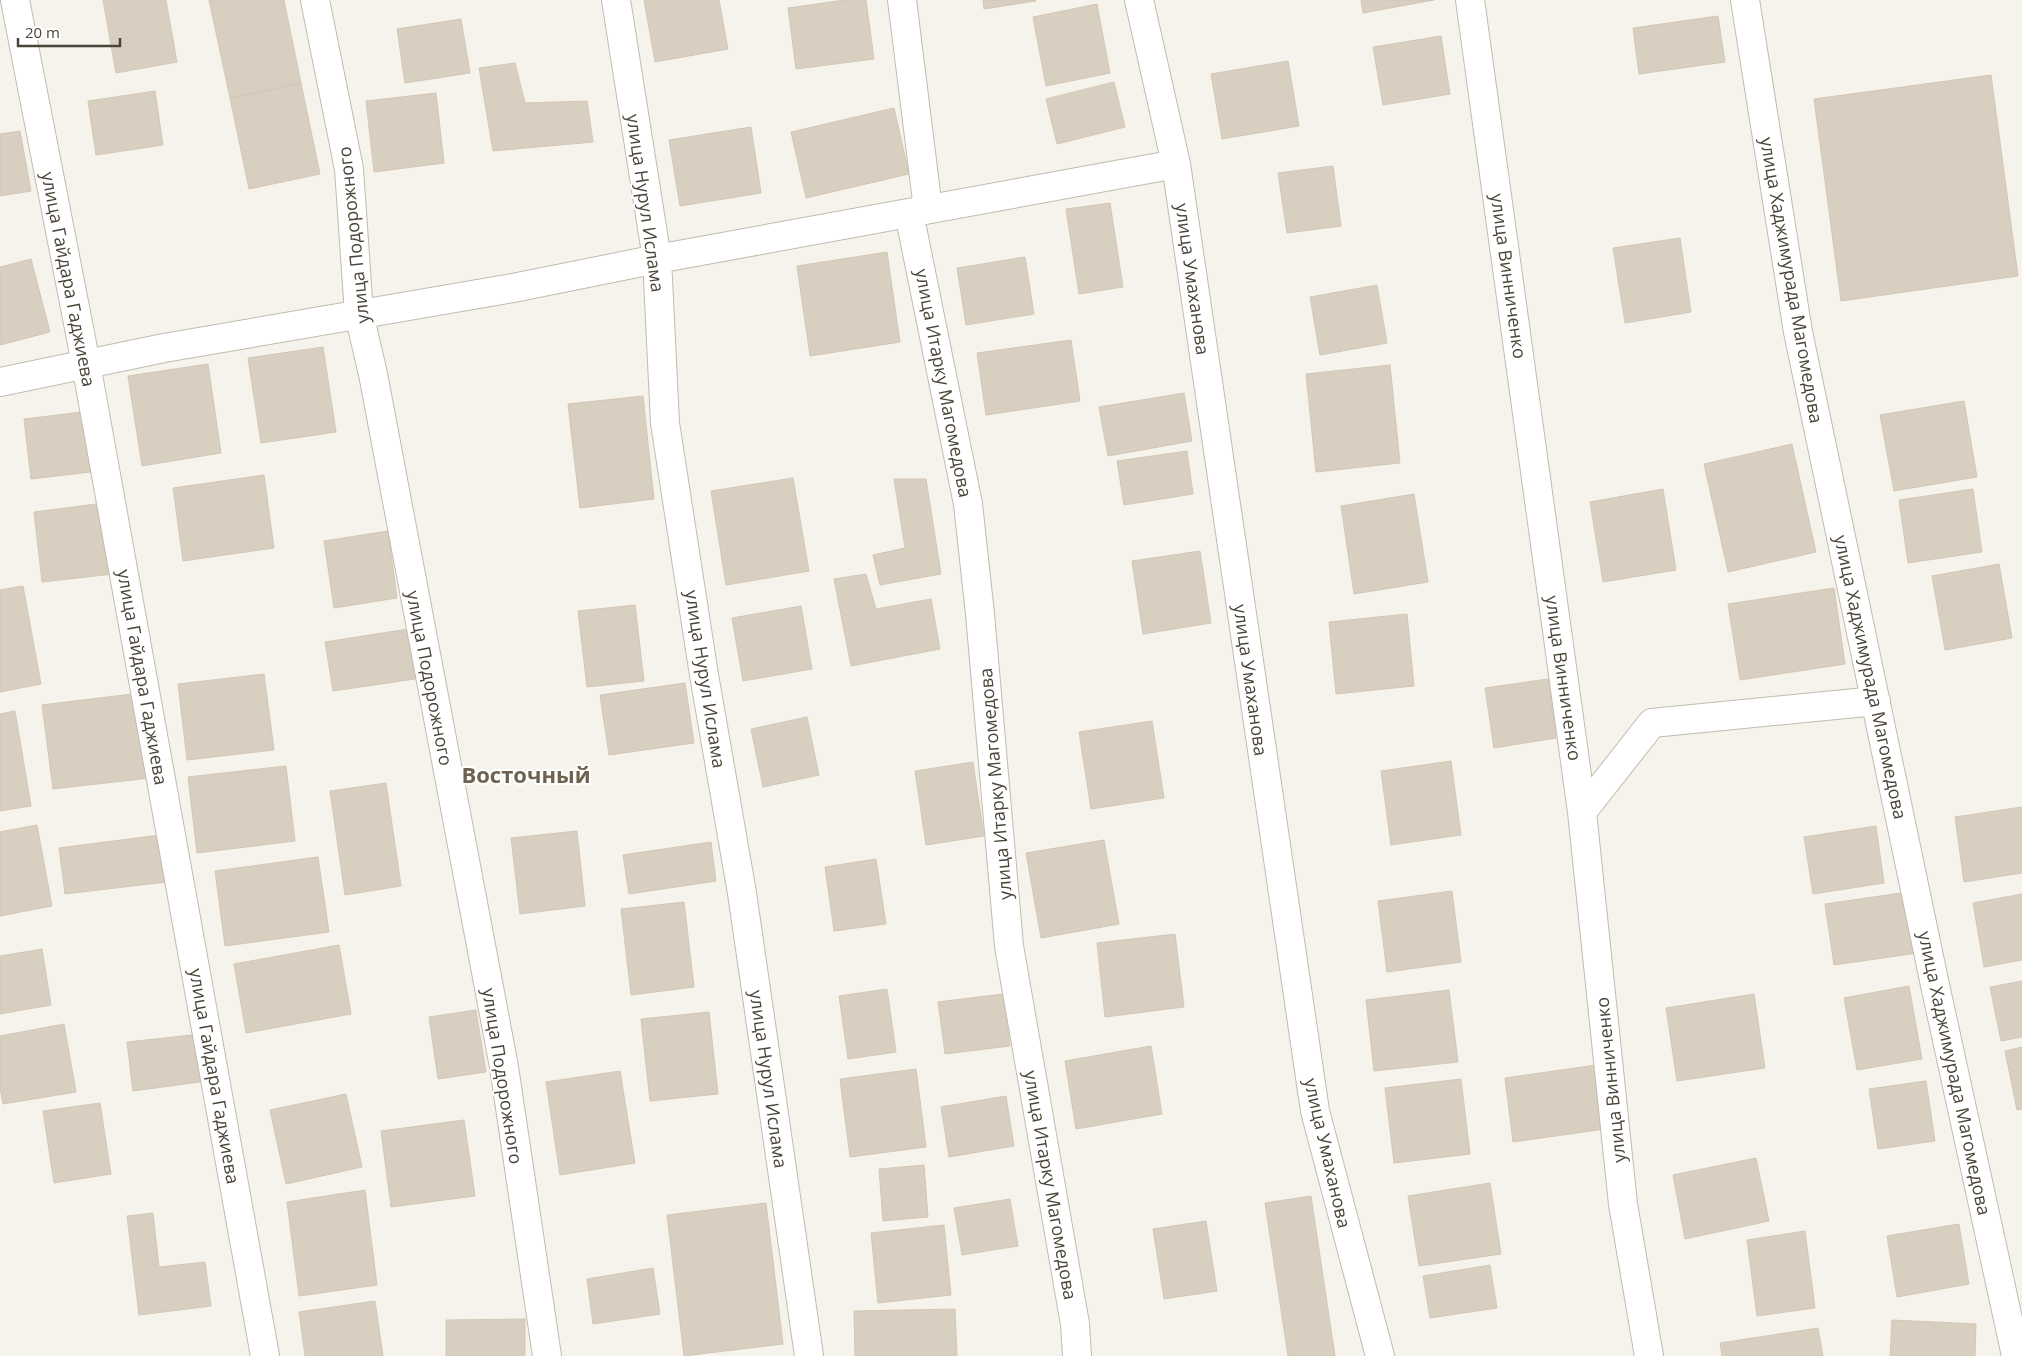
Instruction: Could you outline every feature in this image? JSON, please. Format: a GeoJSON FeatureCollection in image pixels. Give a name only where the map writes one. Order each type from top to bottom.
{"type":"FeatureCollection","features":[{"type":"Feature","properties":{"kind":"street","name":"улица Гайдара Гаджиева"},"geometry":{"type":"LineString","coordinates":[[15,0],[86,364],[265,1356]]}},
{"type":"Feature","properties":{"kind":"street","name":"улица Подорожного"},"geometry":{"type":"LineString","coordinates":[[315,0],[348,169],[359,314],[378,403],[504,1067],[547,1356]]}},
{"type":"Feature","properties":{"kind":"street","name":"улица Нурул Ислама"},"geometry":{"type":"LineString","coordinates":[[616,0],[657,259],[665,423],[704,675],[742,893],[809,1356]]}},
{"type":"Feature","properties":{"kind":"street","name":"улица Итарку Магомедова"},"geometry":{"type":"LineString","coordinates":[[902,0],[919,211],[968,504],[980,614],[1009,946],[1073,1314],[1076,1356]]}},
{"type":"Feature","properties":{"kind":"street","name":"улица Умаханова"},"geometry":{"type":"LineString","coordinates":[[1139,0],[1176,164],[1315,1111],[1380,1356]]}},
{"type":"Feature","properties":{"kind":"street","name":"улица Винниченко"},"geometry":{"type":"LineString","coordinates":[[1470,0],[1582,812],[1623,1204],[1649,1356]]}},
{"type":"Feature","properties":{"kind":"street","name":"улица Хаджимурада Магомедова"},"geometry":{"type":"LineString","coordinates":[[1745,0],[1798,332],[2015,1351]]}},
{"type":"Feature","properties":{"kind":"street"},"geometry":{"type":"LineString","coordinates":[[0,382],[164,348],[513,288],[657,259],[1176,164]]}},
{"type":"Feature","properties":{"kind":"street"},"geometry":{"type":"LineString","coordinates":[[1582,812],[1652,723],[1876,701]]}},
{"type":"Feature","properties":{"kind":"building"},"geometry":{"type":"Polygon","coordinates":[[[103,0],[166,0],[177,62],[116,73],[103,0]]]}},
{"type":"Feature","properties":{"kind":"building"},"geometry":{"type":"Polygon","coordinates":[[[209,0],[284,0],[301,83],[230,98],[209,0]]]}},
{"type":"Feature","properties":{"kind":"building"},"geometry":{"type":"Polygon","coordinates":[[[644,0],[719,0],[728,49],[655,62],[644,0]]]}},
{"type":"Feature","properties":{"kind":"building"},"geometry":{"type":"Polygon","coordinates":[[[845,0],[866,0],[874,59],[796,69],[788,8],[845,0]]]}},
{"type":"Feature","properties":{"kind":"building"},"geometry":{"type":"Polygon","coordinates":[[[983,0],[1035,0],[1036,1],[984,9],[983,0]]]}},
{"type":"Feature","properties":{"kind":"building"},"geometry":{"type":"Polygon","coordinates":[[[1361,0],[1434,0],[1363,13],[1361,0]]]}},
{"type":"Feature","properties":{"kind":"building"},"geometry":{"type":"Polygon","coordinates":[[[1097,4],[1110,73],[1046,86],[1033,17],[1097,4]]]}},
{"type":"Feature","properties":{"kind":"building"},"geometry":{"type":"Polygon","coordinates":[[[1718,16],[1725,62],[1639,74],[1633,28],[1718,16]]]}},
{"type":"Feature","properties":{"kind":"building"},"geometry":{"type":"Polygon","coordinates":[[[461,19],[470,73],[405,83],[397,29],[461,19]]]}},
{"type":"Feature","properties":{"kind":"building"},"geometry":{"type":"Polygon","coordinates":[[[1441,36],[1450,94],[1383,105],[1373,47],[1441,36]]]}},
{"type":"Feature","properties":{"kind":"building"},"geometry":{"type":"Polygon","coordinates":[[[1288,61],[1299,126],[1222,139],[1211,74],[1288,61]]]}},
{"type":"Feature","properties":{"kind":"building"},"geometry":{"type":"Polygon","coordinates":[[[515,63],[525,103],[587,101],[593,142],[493,151],[479,68],[515,63]]]}},
{"type":"Feature","properties":{"kind":"building"},"geometry":{"type":"Polygon","coordinates":[[[1991,75],[2018,276],[1841,301],[1814,99],[1991,75]]]}},
{"type":"Feature","properties":{"kind":"building"},"geometry":{"type":"Polygon","coordinates":[[[1114,82],[1125,127],[1057,144],[1046,99],[1114,82]]]}},
{"type":"Feature","properties":{"kind":"building"},"geometry":{"type":"Polygon","coordinates":[[[301,83],[320,174],[249,189],[230,98],[301,83]]]}},
{"type":"Feature","properties":{"kind":"building"},"geometry":{"type":"Polygon","coordinates":[[[155,91],[163,145],[96,155],[88,101],[155,91]]]}},
{"type":"Feature","properties":{"kind":"building"},"geometry":{"type":"Polygon","coordinates":[[[436,93],[444,163],[374,172],[366,101],[436,93]]]}},
{"type":"Feature","properties":{"kind":"building"},"geometry":{"type":"Polygon","coordinates":[[[894,108],[909,174],[806,198],[791,132],[894,108]]]}},
{"type":"Feature","properties":{"kind":"building"},"geometry":{"type":"Polygon","coordinates":[[[751,127],[761,193],[680,206],[669,140],[751,127]]]}},
{"type":"Feature","properties":{"kind":"building"},"geometry":{"type":"Polygon","coordinates":[[[20,131],[31,191],[0,196],[0,134],[20,131]]]}},
{"type":"Feature","properties":{"kind":"building"},"geometry":{"type":"Polygon","coordinates":[[[1333,166],[1341,226],[1287,233],[1278,173],[1333,166]]]}},
{"type":"Feature","properties":{"kind":"building"},"geometry":{"type":"Polygon","coordinates":[[[1110,203],[1123,287],[1079,294],[1066,209],[1110,203]]]}},
{"type":"Feature","properties":{"kind":"building"},"geometry":{"type":"Polygon","coordinates":[[[1680,238],[1691,312],[1625,323],[1613,248],[1680,238]]]}},
{"type":"Feature","properties":{"kind":"building"},"geometry":{"type":"Polygon","coordinates":[[[887,252],[900,342],[810,356],[797,266],[887,252]]]}},
{"type":"Feature","properties":{"kind":"building"},"geometry":{"type":"Polygon","coordinates":[[[1025,257],[1034,314],[966,325],[957,268],[1025,257]]]}},
{"type":"Feature","properties":{"kind":"building"},"geometry":{"type":"Polygon","coordinates":[[[31,259],[50,332],[0,345],[0,267],[31,259]]]}},
{"type":"Feature","properties":{"kind":"building"},"geometry":{"type":"Polygon","coordinates":[[[1377,285],[1387,343],[1320,355],[1310,297],[1377,285]]]}},
{"type":"Feature","properties":{"kind":"building"},"geometry":{"type":"Polygon","coordinates":[[[1071,340],[1080,401],[986,415],[977,353],[1071,340]]]}},
{"type":"Feature","properties":{"kind":"building"},"geometry":{"type":"Polygon","coordinates":[[[323,347],[336,432],[261,443],[248,358],[323,347]]]}},
{"type":"Feature","properties":{"kind":"building"},"geometry":{"type":"Polygon","coordinates":[[[208,364],[221,453],[142,466],[128,376],[208,364]]]}},
{"type":"Feature","properties":{"kind":"building"},"geometry":{"type":"Polygon","coordinates":[[[1390,365],[1400,463],[1316,472],[1306,374],[1390,365]]]}},
{"type":"Feature","properties":{"kind":"building"},"geometry":{"type":"Polygon","coordinates":[[[1184,393],[1192,441],[1108,456],[1099,407],[1184,393]]]}},
{"type":"Feature","properties":{"kind":"building"},"geometry":{"type":"Polygon","coordinates":[[[643,396],[654,499],[580,508],[568,404],[643,396]]]}},
{"type":"Feature","properties":{"kind":"building"},"geometry":{"type":"Polygon","coordinates":[[[1964,401],[1977,477],[1894,491],[1880,415],[1964,401]]]}},
{"type":"Feature","properties":{"kind":"building"},"geometry":{"type":"Polygon","coordinates":[[[91,411],[99,471],[31,479],[24,419],[91,411]]]}},
{"type":"Feature","properties":{"kind":"building"},"geometry":{"type":"Polygon","coordinates":[[[1792,444],[1816,552],[1728,572],[1704,464],[1792,444]]]}},
{"type":"Feature","properties":{"kind":"building"},"geometry":{"type":"Polygon","coordinates":[[[1187,451],[1193,494],[1124,505],[1117,461],[1187,451]]]}},
{"type":"Feature","properties":{"kind":"building"},"geometry":{"type":"Polygon","coordinates":[[[264,475],[274,548],[183,561],[173,488],[264,475]]]}},
{"type":"Feature","properties":{"kind":"building"},"geometry":{"type":"Polygon","coordinates":[[[793,478],[809,571],[726,585],[711,491],[793,478]]]}},
{"type":"Feature","properties":{"kind":"building"},"geometry":{"type":"Polygon","coordinates":[[[894,479],[926,479],[941,574],[880,585],[873,555],[905,548],[894,479]]]}},
{"type":"Feature","properties":{"kind":"building"},"geometry":{"type":"Polygon","coordinates":[[[1663,489],[1676,570],[1603,582],[1590,502],[1663,489]]]}},
{"type":"Feature","properties":{"kind":"building"},"geometry":{"type":"Polygon","coordinates":[[[1973,489],[1982,552],[1908,563],[1899,500],[1973,489]]]}},
{"type":"Feature","properties":{"kind":"building"},"geometry":{"type":"Polygon","coordinates":[[[1414,494],[1428,582],[1354,594],[1341,506],[1414,494]]]}},
{"type":"Feature","properties":{"kind":"building"},"geometry":{"type":"Polygon","coordinates":[[[104,503],[113,574],[42,582],[34,512],[104,503]]]}},
{"type":"Feature","properties":{"kind":"building"},"geometry":{"type":"Polygon","coordinates":[[[388,531],[397,598],[334,608],[324,541],[388,531]]]}},
{"type":"Feature","properties":{"kind":"building"},"geometry":{"type":"Polygon","coordinates":[[[1200,551],[1211,623],[1143,634],[1132,561],[1200,551]]]}},
{"type":"Feature","properties":{"kind":"building"},"geometry":{"type":"Polygon","coordinates":[[[1999,564],[2012,638],[1945,650],[1932,576],[1999,564]]]}},
{"type":"Feature","properties":{"kind":"building"},"geometry":{"type":"Polygon","coordinates":[[[866,574],[876,609],[931,599],[940,649],[851,666],[834,579],[866,574]]]}},
{"type":"Feature","properties":{"kind":"building"},"geometry":{"type":"Polygon","coordinates":[[[23,586],[41,684],[0,692],[0,590],[23,586]]]}},
{"type":"Feature","properties":{"kind":"building"},"geometry":{"type":"Polygon","coordinates":[[[1834,588],[1845,664],[1740,680],[1728,604],[1834,588]]]}},
{"type":"Feature","properties":{"kind":"building"},"geometry":{"type":"Polygon","coordinates":[[[635,605],[644,681],[587,687],[578,611],[635,605]]]}},
{"type":"Feature","properties":{"kind":"building"},"geometry":{"type":"Polygon","coordinates":[[[801,606],[812,669],[743,681],[732,618],[801,606]]]}},
{"type":"Feature","properties":{"kind":"building"},"geometry":{"type":"Polygon","coordinates":[[[1407,614],[1414,686],[1336,694],[1329,622],[1407,614]]]}},
{"type":"Feature","properties":{"kind":"building"},"geometry":{"type":"Polygon","coordinates":[[[408,629],[415,679],[333,691],[325,642],[408,629]]]}},
{"type":"Feature","properties":{"kind":"building"},"geometry":{"type":"Polygon","coordinates":[[[264,674],[274,750],[187,760],[178,684],[264,674]]]}},
{"type":"Feature","properties":{"kind":"building"},"geometry":{"type":"Polygon","coordinates":[[[1548,679],[1556,738],[1494,748],[1485,688],[1548,679]]]}},
{"type":"Feature","properties":{"kind":"building"},"geometry":{"type":"Polygon","coordinates":[[[685,683],[694,743],[609,755],[600,695],[685,683]]]}},
{"type":"Feature","properties":{"kind":"building"},"geometry":{"type":"Polygon","coordinates":[[[140,693],[150,778],[53,789],[42,705],[140,693]]]}},
{"type":"Feature","properties":{"kind":"building"},"geometry":{"type":"Polygon","coordinates":[[[15,711],[31,806],[0,811],[0,714],[15,711]]]}},
{"type":"Feature","properties":{"kind":"building"},"geometry":{"type":"Polygon","coordinates":[[[807,717],[819,775],[763,787],[751,729],[807,717]]]}},
{"type":"Feature","properties":{"kind":"building"},"geometry":{"type":"Polygon","coordinates":[[[1152,721],[1164,798],[1091,809],[1079,732],[1152,721]]]}},
{"type":"Feature","properties":{"kind":"building"},"geometry":{"type":"Polygon","coordinates":[[[1451,761],[1461,835],[1391,845],[1381,771],[1451,761]]]}},
{"type":"Feature","properties":{"kind":"building"},"geometry":{"type":"Polygon","coordinates":[[[973,762],[984,836],[926,845],[915,771],[973,762]]]}},
{"type":"Feature","properties":{"kind":"building"},"geometry":{"type":"Polygon","coordinates":[[[286,766],[295,841],[197,853],[188,777],[286,766]]]}},
{"type":"Feature","properties":{"kind":"building"},"geometry":{"type":"Polygon","coordinates":[[[386,783],[401,886],[345,895],[330,791],[386,783]]]}},
{"type":"Feature","properties":{"kind":"building"},"geometry":{"type":"Polygon","coordinates":[[[2022,807],[2022,873],[1964,882],[1955,817],[2022,807]]]}},
{"type":"Feature","properties":{"kind":"building"},"geometry":{"type":"Polygon","coordinates":[[[37,825],[52,906],[0,916],[0,832],[37,825]]]}},
{"type":"Feature","properties":{"kind":"building"},"geometry":{"type":"Polygon","coordinates":[[[1876,826],[1884,883],[1813,894],[1804,837],[1876,826]]]}},
{"type":"Feature","properties":{"kind":"building"},"geometry":{"type":"Polygon","coordinates":[[[577,831],[585,906],[520,914],[511,838],[577,831]]]}},
{"type":"Feature","properties":{"kind":"building"},"geometry":{"type":"Polygon","coordinates":[[[160,835],[166,882],[65,894],[59,848],[160,835]]]}},
{"type":"Feature","properties":{"kind":"building"},"geometry":{"type":"Polygon","coordinates":[[[1104,840],[1119,924],[1041,938],[1026,853],[1104,840]]]}},
{"type":"Feature","properties":{"kind":"building"},"geometry":{"type":"Polygon","coordinates":[[[711,842],[716,881],[629,894],[623,855],[711,842]]]}},
{"type":"Feature","properties":{"kind":"building"},"geometry":{"type":"Polygon","coordinates":[[[318,857],[329,932],[225,946],[215,871],[318,857]]]}},
{"type":"Feature","properties":{"kind":"building"},"geometry":{"type":"Polygon","coordinates":[[[876,859],[886,924],[834,931],[825,867],[876,859]]]}},
{"type":"Feature","properties":{"kind":"building"},"geometry":{"type":"Polygon","coordinates":[[[1452,891],[1461,962],[1387,972],[1378,901],[1452,891]]]}},
{"type":"Feature","properties":{"kind":"building"},"geometry":{"type":"Polygon","coordinates":[[[1908,892],[1918,953],[1834,965],[1825,904],[1908,892]]]}},
{"type":"Feature","properties":{"kind":"building"},"geometry":{"type":"Polygon","coordinates":[[[2022,894],[2022,960],[1984,967],[1973,903],[2022,894]]]}},
{"type":"Feature","properties":{"kind":"building"},"geometry":{"type":"Polygon","coordinates":[[[684,902],[694,987],[631,995],[621,909],[684,902]]]}},
{"type":"Feature","properties":{"kind":"building"},"geometry":{"type":"Polygon","coordinates":[[[1175,934],[1184,1007],[1105,1017],[1097,943],[1175,934]]]}},
{"type":"Feature","properties":{"kind":"building"},"geometry":{"type":"Polygon","coordinates":[[[339,945],[351,1014],[246,1033],[234,964],[339,945]]]}},
{"type":"Feature","properties":{"kind":"building"},"geometry":{"type":"Polygon","coordinates":[[[42,949],[51,1005],[0,1014],[0,956],[42,949]]]}},
{"type":"Feature","properties":{"kind":"building"},"geometry":{"type":"Polygon","coordinates":[[[2022,981],[2022,1037],[2001,1041],[1990,987],[2022,981]]]}},
{"type":"Feature","properties":{"kind":"building"},"geometry":{"type":"Polygon","coordinates":[[[1909,986],[1922,1059],[1857,1070],[1844,998],[1909,986]]]}},
{"type":"Feature","properties":{"kind":"building"},"geometry":{"type":"Polygon","coordinates":[[[887,989],[896,1052],[848,1059],[839,996],[887,989]]]}},
{"type":"Feature","properties":{"kind":"building"},"geometry":{"type":"Polygon","coordinates":[[[1449,990],[1458,1062],[1374,1071],[1366,1000],[1449,990]]]}},
{"type":"Feature","properties":{"kind":"building"},"geometry":{"type":"Polygon","coordinates":[[[1003,994],[1010,1046],[945,1054],[938,1002],[1003,994]]]}},
{"type":"Feature","properties":{"kind":"building"},"geometry":{"type":"Polygon","coordinates":[[[1754,994],[1765,1068],[1677,1081],[1666,1008],[1754,994]]]}},
{"type":"Feature","properties":{"kind":"building"},"geometry":{"type":"Polygon","coordinates":[[[476,1010],[486,1072],[438,1079],[429,1017],[476,1010]]]}},
{"type":"Feature","properties":{"kind":"building"},"geometry":{"type":"Polygon","coordinates":[[[709,1012],[718,1094],[650,1101],[641,1019],[709,1012]]]}},
{"type":"Feature","properties":{"kind":"building"},"geometry":{"type":"Polygon","coordinates":[[[64,1024],[76,1092],[3,1104],[0,1088],[0,1036],[64,1024]]]}},
{"type":"Feature","properties":{"kind":"building"},"geometry":{"type":"Polygon","coordinates":[[[201,1034],[207,1081],[133,1091],[127,1042],[201,1034]]]}},
{"type":"Feature","properties":{"kind":"building"},"geometry":{"type":"Polygon","coordinates":[[[1151,1046],[1162,1114],[1076,1129],[1065,1061],[1151,1046]]]}},
{"type":"Feature","properties":{"kind":"building"},"geometry":{"type":"Polygon","coordinates":[[[2022,1047],[2022,1109],[2017,1110],[2005,1051],[2022,1047]]]}},
{"type":"Feature","properties":{"kind":"building"},"geometry":{"type":"Polygon","coordinates":[[[1596,1065],[1605,1129],[1513,1142],[1505,1078],[1596,1065]]]}},
{"type":"Feature","properties":{"kind":"building"},"geometry":{"type":"Polygon","coordinates":[[[916,1069],[926,1147],[850,1157],[840,1079],[916,1069]]]}},
{"type":"Feature","properties":{"kind":"building"},"geometry":{"type":"Polygon","coordinates":[[[620,1071],[635,1163],[560,1175],[546,1082],[620,1071]]]}},
{"type":"Feature","properties":{"kind":"building"},"geometry":{"type":"Polygon","coordinates":[[[1461,1079],[1470,1154],[1394,1163],[1385,1088],[1461,1079]]]}},
{"type":"Feature","properties":{"kind":"building"},"geometry":{"type":"Polygon","coordinates":[[[1926,1081],[1935,1141],[1878,1149],[1869,1089],[1926,1081]]]}},
{"type":"Feature","properties":{"kind":"building"},"geometry":{"type":"Polygon","coordinates":[[[346,1094],[362,1167],[286,1184],[270,1110],[346,1094]]]}},
{"type":"Feature","properties":{"kind":"building"},"geometry":{"type":"Polygon","coordinates":[[[1006,1096],[1014,1146],[949,1157],[941,1107],[1006,1096]]]}},
{"type":"Feature","properties":{"kind":"building"},"geometry":{"type":"Polygon","coordinates":[[[100,1103],[111,1174],[54,1183],[43,1111],[100,1103]]]}},
{"type":"Feature","properties":{"kind":"building"},"geometry":{"type":"Polygon","coordinates":[[[464,1120],[475,1196],[391,1207],[381,1131],[464,1120]]]}},
{"type":"Feature","properties":{"kind":"building"},"geometry":{"type":"Polygon","coordinates":[[[1756,1158],[1769,1221],[1685,1239],[1673,1175],[1756,1158]]]}},
{"type":"Feature","properties":{"kind":"building"},"geometry":{"type":"Polygon","coordinates":[[[924,1165],[928,1217],[883,1221],[879,1169],[924,1165]]]}},
{"type":"Feature","properties":{"kind":"building"},"geometry":{"type":"Polygon","coordinates":[[[1490,1183],[1501,1254],[1419,1266],[1408,1196],[1490,1183]]]}},
{"type":"Feature","properties":{"kind":"building"},"geometry":{"type":"Polygon","coordinates":[[[365,1190],[377,1285],[299,1296],[287,1202],[365,1190]]]}},
{"type":"Feature","properties":{"kind":"building"},"geometry":{"type":"Polygon","coordinates":[[[1311,1196],[1335,1356],[1288,1356],[1265,1203],[1311,1196]]]}},
{"type":"Feature","properties":{"kind":"building"},"geometry":{"type":"Polygon","coordinates":[[[1010,1199],[1018,1246],[962,1255],[954,1208],[1010,1199]]]}},
{"type":"Feature","properties":{"kind":"building"},"geometry":{"type":"Polygon","coordinates":[[[766,1203],[783,1344],[684,1356],[667,1215],[766,1203]]]}},
{"type":"Feature","properties":{"kind":"building"},"geometry":{"type":"Polygon","coordinates":[[[153,1213],[159,1267],[205,1262],[211,1306],[139,1315],[127,1216],[153,1213]]]}},
{"type":"Feature","properties":{"kind":"building"},"geometry":{"type":"Polygon","coordinates":[[[1206,1221],[1217,1291],[1164,1299],[1153,1229],[1206,1221]]]}},
{"type":"Feature","properties":{"kind":"building"},"geometry":{"type":"Polygon","coordinates":[[[1959,1224],[1969,1284],[1897,1297],[1887,1236],[1959,1224]]]}},
{"type":"Feature","properties":{"kind":"building"},"geometry":{"type":"Polygon","coordinates":[[[944,1225],[951,1295],[878,1303],[871,1233],[944,1225]]]}},
{"type":"Feature","properties":{"kind":"building"},"geometry":{"type":"Polygon","coordinates":[[[1805,1231],[1815,1308],[1757,1316],[1747,1240],[1805,1231]]]}},
{"type":"Feature","properties":{"kind":"building"},"geometry":{"type":"Polygon","coordinates":[[[1490,1265],[1497,1308],[1430,1318],[1423,1276],[1490,1265]]]}},
{"type":"Feature","properties":{"kind":"building"},"geometry":{"type":"Polygon","coordinates":[[[653,1268],[660,1314],[593,1324],[587,1279],[653,1268]]]}},
{"type":"Feature","properties":{"kind":"building"},"geometry":{"type":"Polygon","coordinates":[[[375,1301],[383,1356],[305,1356],[299,1312],[375,1301]]]}},
{"type":"Feature","properties":{"kind":"building"},"geometry":{"type":"Polygon","coordinates":[[[955,1309],[957,1356],[855,1356],[854,1311],[955,1309]]]}},
{"type":"Feature","properties":{"kind":"building"},"geometry":{"type":"Polygon","coordinates":[[[525,1319],[525,1356],[446,1356],[446,1320],[525,1319]]]}},
{"type":"Feature","properties":{"kind":"building"},"geometry":{"type":"Polygon","coordinates":[[[1892,1320],[1976,1324],[1975,1356],[1890,1356],[1892,1320]]]}},
{"type":"Feature","properties":{"kind":"building"},"geometry":{"type":"Polygon","coordinates":[[[1818,1328],[1823,1356],[1722,1356],[1720,1343],[1818,1328]]]}},
{"type":"Feature","properties":{"kind":"district","name":"Восточный"},"geometry":{"type":"Point","coordinates":[526,774]}}]}
